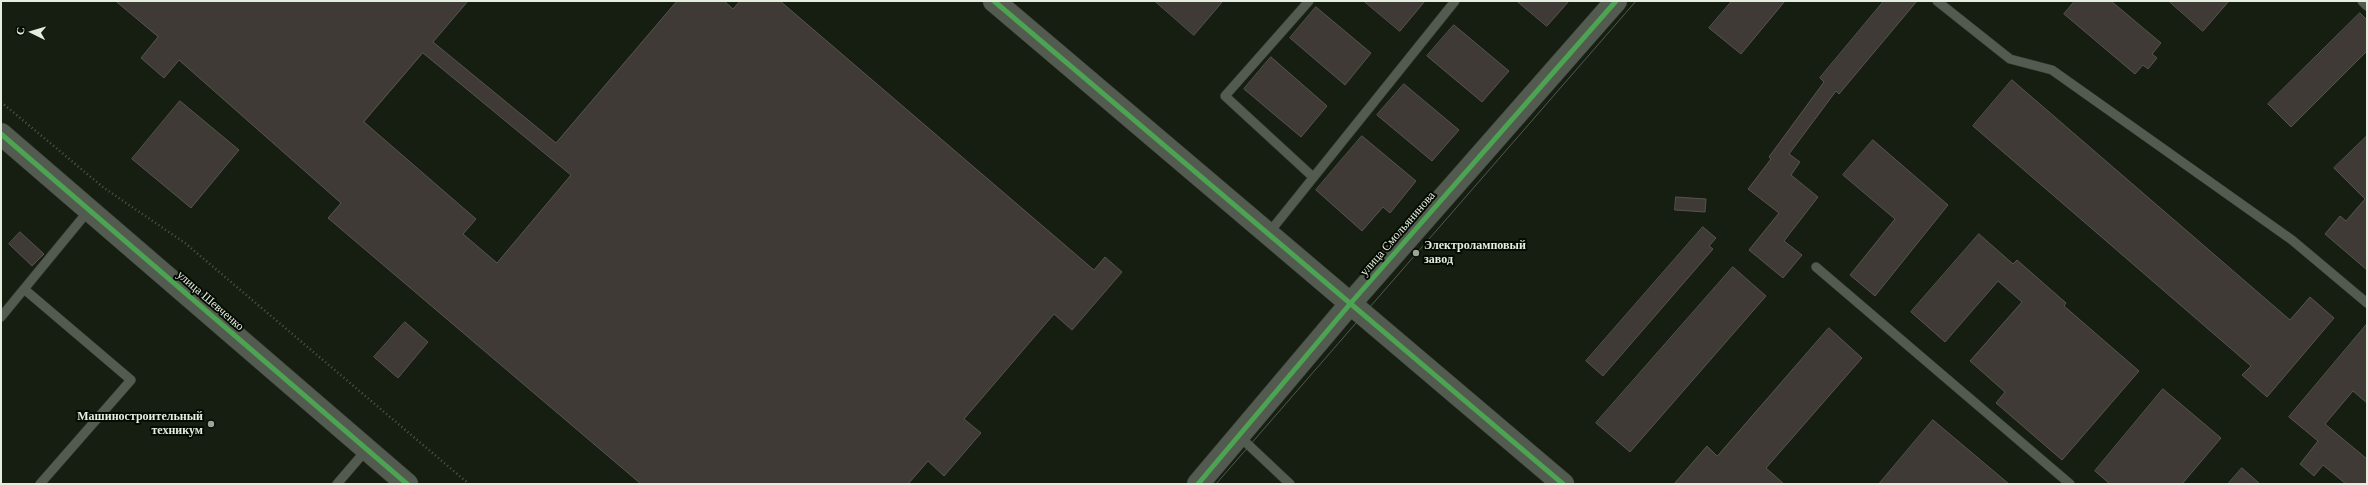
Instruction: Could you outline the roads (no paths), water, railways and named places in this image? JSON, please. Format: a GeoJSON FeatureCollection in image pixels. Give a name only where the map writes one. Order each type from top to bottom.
{"type":"FeatureCollection","features":[{"type":"Feature","properties":{"kind":"street"},"geometry":{"type":"LineString","coordinates":[[994,1],[1563,484]]}},
{"type":"Feature","properties":{"kind":"street","name":"улица Смольянинова"},"geometry":{"type":"LineString","coordinates":[[1198,484],[1350,304],[1616,1]]}},
{"type":"Feature","properties":{"kind":"street","name":"улица Шевченко"},"geometry":{"type":"LineString","coordinates":[[1,134],[407,484]]}},
{"type":"Feature","properties":{"kind":"lane"},"geometry":{"type":"LineString","coordinates":[[1309,1],[1226,96],[1313,177]]}},
{"type":"Feature","properties":{"kind":"lane"},"geometry":{"type":"LineString","coordinates":[[1268,234],[1455,1]]}},
{"type":"Feature","properties":{"kind":"lane"},"geometry":{"type":"LineString","coordinates":[[1937,1],[2010,59],[2052,70],[2292,240],[2367,303]]}},
{"type":"Feature","properties":{"kind":"lane"},"geometry":{"type":"LineString","coordinates":[[2362,1],[2367,6]]}},
{"type":"Feature","properties":{"kind":"lane"},"geometry":{"type":"LineString","coordinates":[[1,317],[89,210]]}},
{"type":"Feature","properties":{"kind":"lane"},"geometry":{"type":"LineString","coordinates":[[1816,267],[2070,484]]}},
{"type":"Feature","properties":{"kind":"lane"},"geometry":{"type":"LineString","coordinates":[[24,289],[131,380],[40,484]]}},
{"type":"Feature","properties":{"kind":"lane"},"geometry":{"type":"LineString","coordinates":[[1239,436],[1290,484]]}},
{"type":"Feature","properties":{"kind":"lane"},"geometry":{"type":"LineString","coordinates":[[337,484],[367,449]]}},
{"type":"Feature","properties":{"kind":"tram line"},"geometry":{"type":"LineString","coordinates":[[1216,484],[1636,1]]}},
{"type":"Feature","properties":{"kind":"place","name":"Электроламповый завод"},"geometry":{"type":"Point","coordinates":[1416,253]}},
{"type":"Feature","properties":{"kind":"place","name":"Машиностроительный техникум"},"geometry":{"type":"Point","coordinates":[211,424]}}]}
